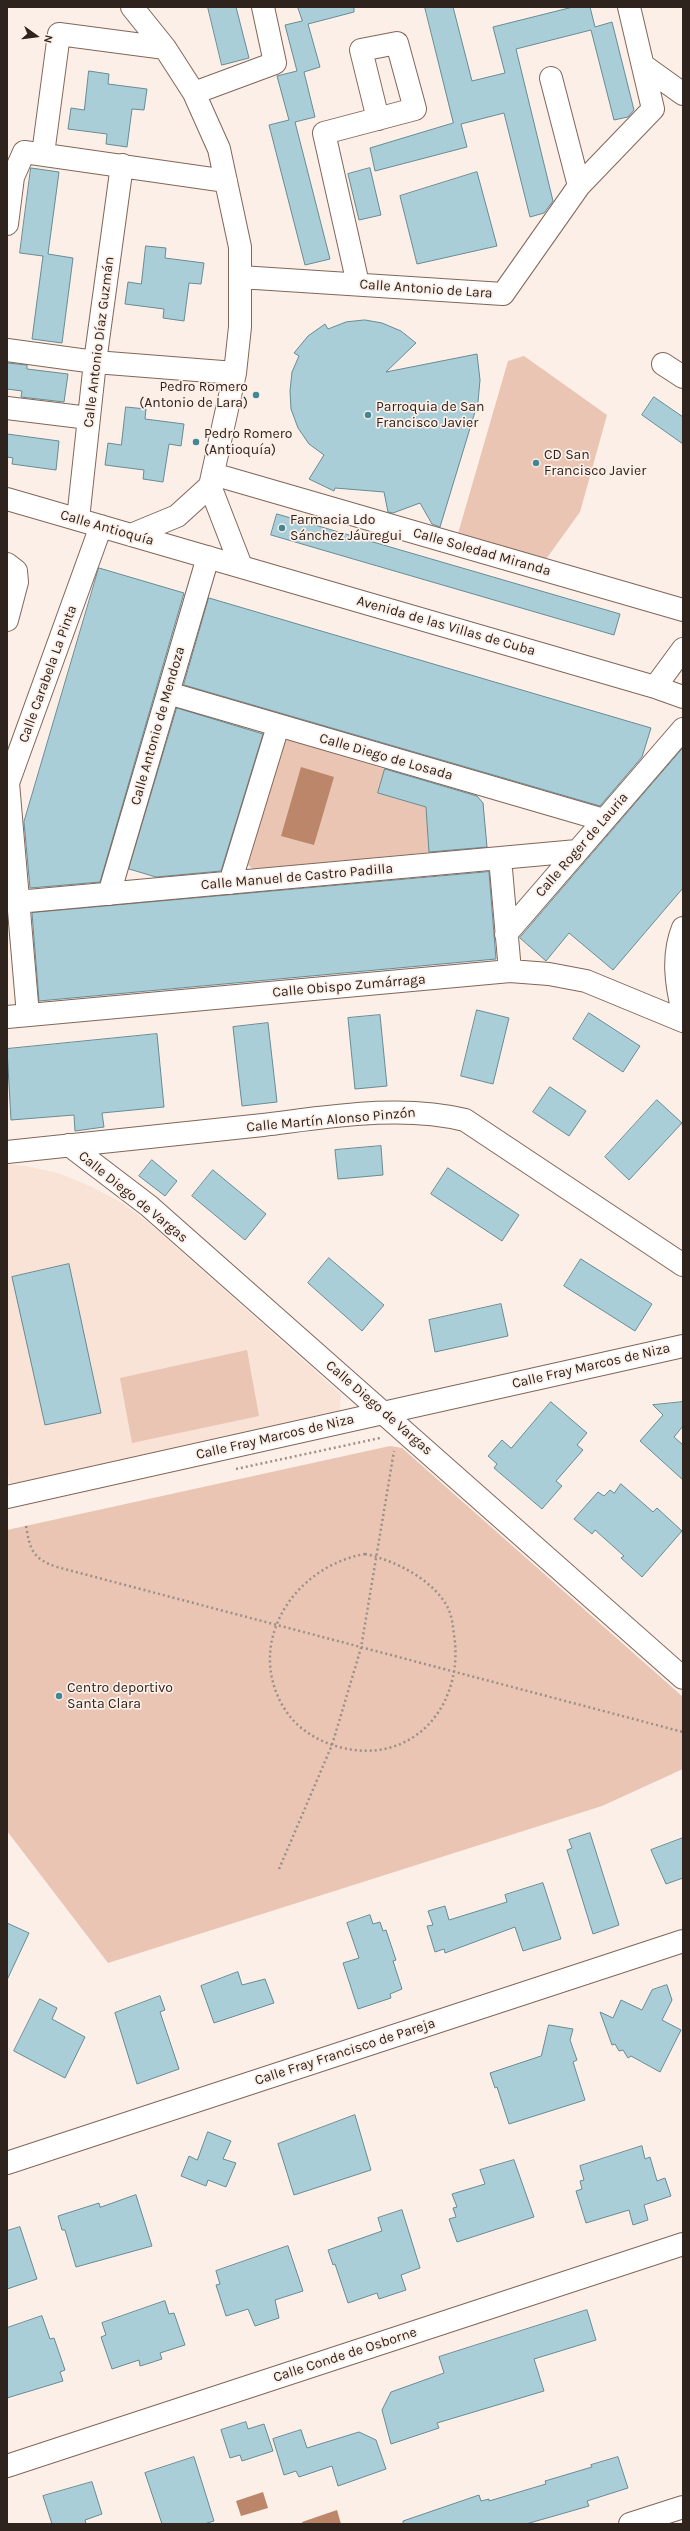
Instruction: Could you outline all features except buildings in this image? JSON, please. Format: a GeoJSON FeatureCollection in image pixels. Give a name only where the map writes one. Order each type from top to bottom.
{"type":"FeatureCollection","features":[{"type":"Feature","properties":{"kind":"street"},"geometry":{"type":"LineString","coordinates":[[131,535],[177,516],[211,480],[235,373],[240,327],[240,246],[219,149],[194,93],[165,48],[132,7]]}},
{"type":"Feature","properties":{"kind":"street"},"geometry":{"type":"LineString","coordinates":[[194,93],[275,63],[263,7]]}},
{"type":"Feature","properties":{"kind":"street"},"geometry":{"type":"LineString","coordinates":[[629,7],[644,66],[683,94]]}},
{"type":"Feature","properties":{"kind":"street"},"geometry":{"type":"LineString","coordinates":[[43,154],[59,34],[165,48]]}},
{"type":"Feature","properties":{"kind":"street","name":"Calle Antonio de Lara"},"geometry":{"type":"LineString","coordinates":[[240,277],[503,294],[579,186],[653,109],[644,66]]}},
{"type":"Feature","properties":{"kind":"street"},"geometry":{"type":"LineString","coordinates":[[552,78],[579,186]]}},
{"type":"Feature","properties":{"kind":"street"},"geometry":{"type":"LineString","coordinates":[[358,284],[324,133],[378,119]]}},
{"type":"Feature","properties":{"kind":"street"},"geometry":{"type":"LineString","coordinates":[[7,224],[10,176],[24,152],[226,181]]}},
{"type":"Feature","properties":{"kind":"street","name":"Calle Antonio Díaz Guzmán"},"geometry":{"type":"LineString","coordinates":[[78,520],[95,362],[122,165]]}},
{"type":"Feature","properties":{"kind":"street"},"geometry":{"type":"LineString","coordinates":[[7,350],[95,362],[235,373]]}},
{"type":"Feature","properties":{"kind":"street"},"geometry":{"type":"LineString","coordinates":[[663,364],[683,377]]}},
{"type":"Feature","properties":{"kind":"street"},"geometry":{"type":"LineString","coordinates":[[7,408],[89,418]]}},
{"type":"Feature","properties":{"kind":"street"},"geometry":{"type":"LineString","coordinates":[[211,480],[240,566]]}},
{"type":"Feature","properties":{"kind":"street","name":"Calle Soledad Miranda"},"geometry":{"type":"LineString","coordinates":[[211,480],[683,610]]}},
{"type":"Feature","properties":{"kind":"street","name":"Calle Antioquía"},"geometry":{"type":"LineString","coordinates":[[7,499],[208,557]]}},
{"type":"Feature","properties":{"kind":"street","name":"Calle Carabela La Pinta"},"geometry":{"type":"LineString","coordinates":[[17,1016],[8,783],[101,526]]}},
{"type":"Feature","properties":{"kind":"street","name":"Avenida de las Villas de Cuba"},"geometry":{"type":"LineString","coordinates":[[208,557],[655,686],[683,697]]}},
{"type":"Feature","properties":{"kind":"street","name":"Calle Antonio de Mendoza"},"geometry":{"type":"LineString","coordinates":[[109,894],[208,557]]}},
{"type":"Feature","properties":{"kind":"street"},"geometry":{"type":"LineString","coordinates":[[7,564],[16,571],[17,582],[7,620]]}},
{"type":"Feature","properties":{"kind":"street"},"geometry":{"type":"LineString","coordinates":[[655,686],[683,649]]}},
{"type":"Feature","properties":{"kind":"street","name":"Calle Diego de Losada"},"geometry":{"type":"LineString","coordinates":[[168,693],[604,820]]}},
{"type":"Feature","properties":{"kind":"street"},"geometry":{"type":"LineString","coordinates":[[230,883],[278,726]]}},
{"type":"Feature","properties":{"kind":"street","name":"Calle Roger de Lauria"},"geometry":{"type":"LineString","coordinates":[[506,934],[683,729]]}},
{"type":"Feature","properties":{"kind":"street","name":"Calle Manuel de Castro Padilla"},"geometry":{"type":"LineString","coordinates":[[14,915],[109,894],[577,851]]}},
{"type":"Feature","properties":{"kind":"street"},"geometry":{"type":"LineString","coordinates":[[500,858],[510,971]]}},
{"type":"Feature","properties":{"kind":"street"},"geometry":{"type":"LineString","coordinates":[[683,928],[678,939],[675,981],[683,1012]]}},
{"type":"Feature","properties":{"kind":"street","name":"Calle Obispo Zumárraga"},"geometry":{"type":"LineString","coordinates":[[17,1016],[510,971],[549,974],[586,981],[683,1021]]}},
{"type":"Feature","properties":{"kind":"street","name":"Calle Martín Alonso Pinzón"},"geometry":{"type":"LineString","coordinates":[[7,1152],[317,1119],[412,1111],[439,1114],[465,1120],[683,1265]]}},
{"type":"Feature","properties":{"kind":"street","name":"Calle Diego de Vargas"},"geometry":{"type":"LineString","coordinates":[[69,1146],[149,1206],[683,1678]]}},
{"type":"Feature","properties":{"kind":"street","name":"Calle Fray Marcos de Niza"},"geometry":{"type":"LineString","coordinates":[[7,1497],[683,1346]]}},
{"type":"Feature","properties":{"kind":"street","name":"Calle Fray Francisco de Pareja"},"geometry":{"type":"LineString","coordinates":[[7,2163],[683,1940]]}},
{"type":"Feature","properties":{"kind":"street","name":"Calle Conde de Osborne"},"geometry":{"type":"LineString","coordinates":[[7,2466],[683,2244]]}},
{"type":"Feature","properties":{"kind":"street"},"geometry":{"type":"LineString","coordinates":[[630,2524],[683,2506]]}},
{"type":"Feature","properties":{"kind":"path"},"geometry":{"type":"LineString","coordinates":[[279,1869],[332,1745],[361,1648],[395,1446]]}},
{"type":"Feature","properties":{"kind":"path"},"geometry":{"type":"LineString","coordinates":[[26,1526],[29,1543],[42,1562],[276,1626],[683,1732]]}},
{"type":"Feature","properties":{"kind":"path"},"geometry":{"type":"LineString","coordinates":[[365,1554],[377,1557],[421,1580],[447,1607],[453,1626],[454,1673],[449,1693],[440,1711],[427,1727],[411,1739],[392,1747],[372,1751],[352,1750],[332,1745],[315,1738],[300,1727],[278,1698],[272,1680],[269,1662],[271,1644],[276,1626],[283,1609],[294,1595],[323,1571],[349,1557],[365,1554]]}},
{"type":"Feature","properties":{"kind":"shaded area","name":"CD San Francisco Javier"},"geometry":{"type":"Polygon","coordinates":[[[524,356],[607,415],[580,512],[544,562],[457,537],[508,361],[524,356]]]}},
{"type":"Feature","properties":{"kind":"shaded area"},"geometry":{"type":"Polygon","coordinates":[[[285,739],[478,797],[483,803],[487,847],[253,869],[248,865],[285,739]]]}},
{"type":"Feature","properties":{"kind":"shaded area"},"geometry":{"type":"Polygon","coordinates":[[[301,767],[334,777],[314,845],[281,836],[301,767]]]}},
{"type":"Feature","properties":{"kind":"shaded area"},"geometry":{"type":"Polygon","coordinates":[[[7,1164],[26,1166],[58,1173],[90,1186],[122,1203],[150,1224],[341,1394],[340,1410],[10,1484],[7,1469],[7,1164]]]}},
{"type":"Feature","properties":{"kind":"shaded area"},"geometry":{"type":"Polygon","coordinates":[[[247,1350],[259,1416],[132,1443],[120,1378],[247,1350]]]}},
{"type":"Feature","properties":{"kind":"shaded area"},"geometry":{"type":"Polygon","coordinates":[[[390,1446],[402,1448],[683,1697],[683,1769],[602,1806],[108,1963],[7,1831],[7,1530],[390,1446]]]}},
{"type":"Feature","properties":{"kind":"shaded area"},"geometry":{"type":"Polygon","coordinates":[[[263,2492],[268,2508],[241,2516],[236,2501],[263,2492]]]}},
{"type":"Feature","properties":{"kind":"shaded area"},"geometry":{"type":"Polygon","coordinates":[[[337,2510],[341,2524],[303,2524],[302,2522],[337,2510]]]}},
{"type":"Feature","properties":{"kind":"place","name":"Pedro Romero (Antonio de Lara)"},"geometry":{"type":"Point","coordinates":[256,395]}},
{"type":"Feature","properties":{"kind":"place","name":"Parroquia de San Francisco Javier"},"geometry":{"type":"Point","coordinates":[368,415]}},
{"type":"Feature","properties":{"kind":"place","name":"Pedro Romero (Antioquía)"},"geometry":{"type":"Point","coordinates":[196,442]}},
{"type":"Feature","properties":{"kind":"place","name":"CD San Francisco Javier"},"geometry":{"type":"Point","coordinates":[536,463]}},
{"type":"Feature","properties":{"kind":"place","name":"Farmacia Ldo Sánchez Jáuregui"},"geometry":{"type":"Point","coordinates":[282,528]}},
{"type":"Feature","properties":{"kind":"place","name":"Centro deportivo Santa Clara"},"geometry":{"type":"Point","coordinates":[59,1696]}}]}
